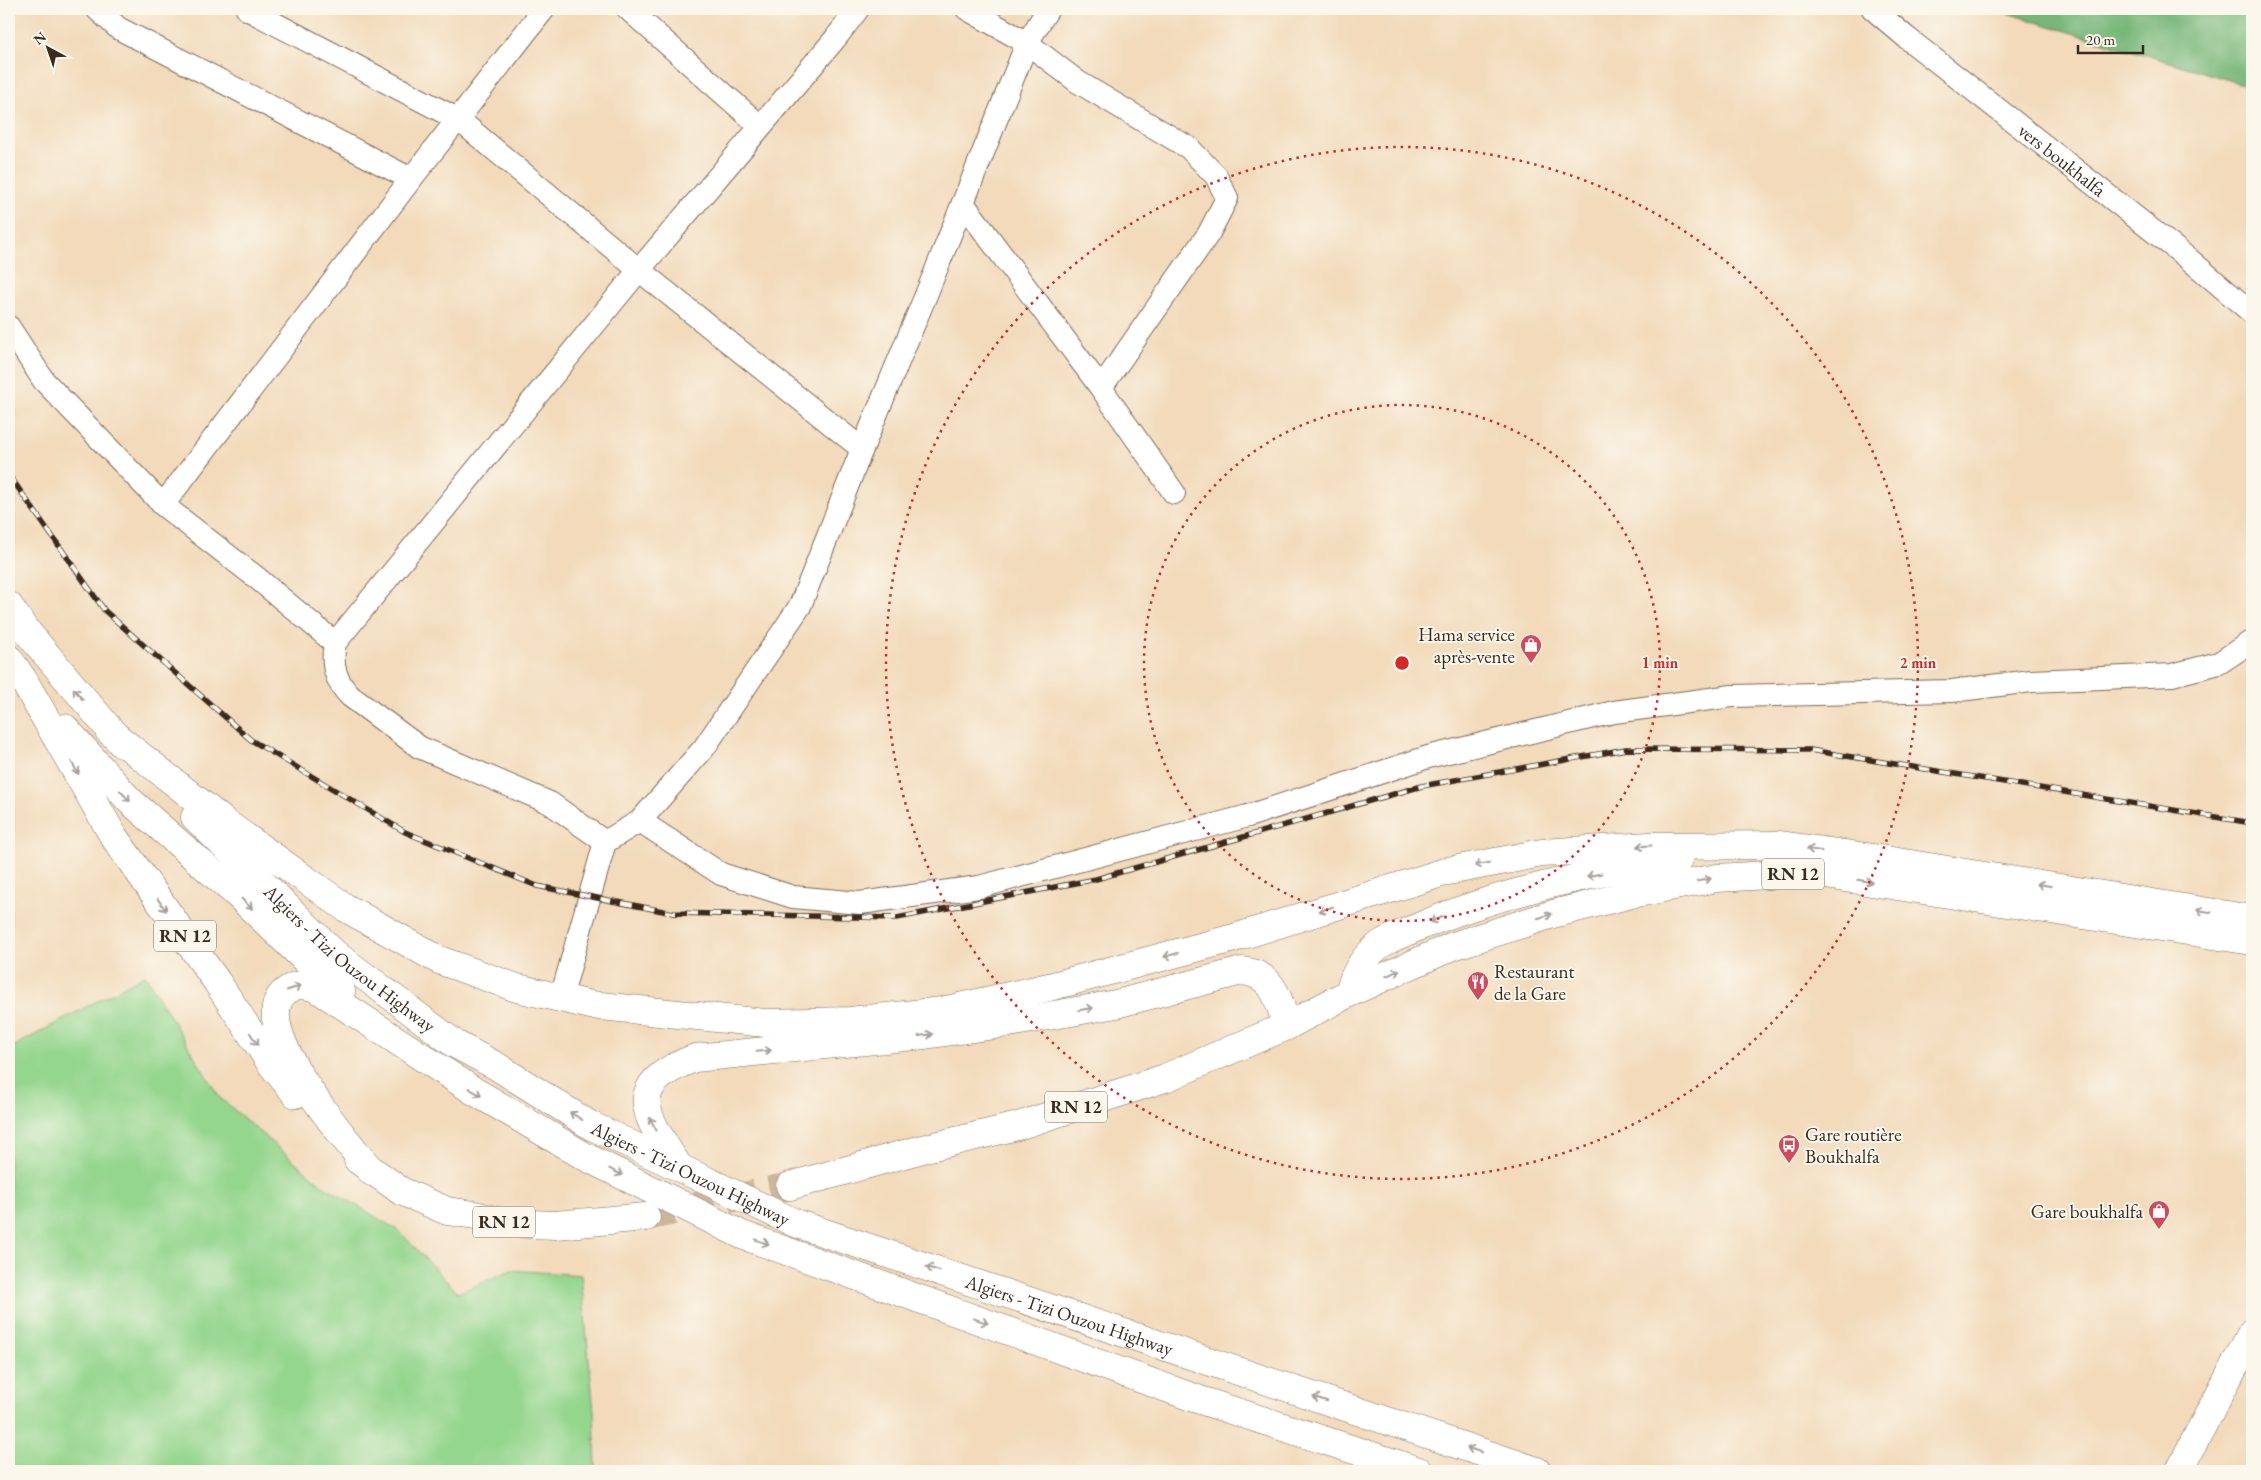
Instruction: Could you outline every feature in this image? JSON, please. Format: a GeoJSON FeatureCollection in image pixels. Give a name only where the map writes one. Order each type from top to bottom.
{"type":"FeatureCollection","features":[{"type":"Feature","properties":{"kind":"main road","name":"Algiers - Tizi Ouzou Highway"},"geometry":{"type":"LineString","coordinates":[[9,606],[24,628],[110,732],[334,954],[455,1044],[498,1067],[590,1125],[794,1223],[1537,1471]]}},
{"type":"Feature","properties":{"kind":"main road","name":"Algiers - Tizi Ouzou Highway"},"geometry":{"type":"LineString","coordinates":[[16,670],[129,800],[240,897],[317,971],[434,1066],[584,1156],[742,1235],[1200,1400],[1419,1471]]}},
{"type":"Feature","properties":{"kind":"main road","name":"RN 12"},"geometry":{"type":"LineString","coordinates":[[16,670],[114,837],[217,982],[272,1065],[338,1144],[372,1172],[401,1191],[446,1211],[475,1215],[507,1223],[555,1224],[646,1217]]}},
{"type":"Feature","properties":{"kind":"main road"},"geometry":{"type":"LineString","coordinates":[[110,732],[227,824],[346,908],[439,960],[517,988],[591,1005],[765,1023],[850,1021],[942,1011],[1049,987],[1234,938],[1448,870],[1542,853],[1649,846],[1780,845]]}},
{"type":"Feature","properties":{"kind":"main road","name":"RN 12"},"geometry":{"type":"LineString","coordinates":[[1349,993],[1357,970],[1377,947],[1444,916],[1510,895],[1586,877],[1678,859],[1780,845],[1867,857],[2252,919]]}},
{"type":"Feature","properties":{"kind":"main road","name":"RN 12"},"geometry":{"type":"LineString","coordinates":[[790,1186],[926,1148],[1018,1126],[1165,1078],[1287,1026],[1349,993],[1453,946],[1553,914],[1632,894],[1717,878],[1785,874],[1826,875],[2252,941]]}},
{"type":"Feature","properties":{"kind":"main road"},"geometry":{"type":"LineString","coordinates":[[678,1166],[651,1122],[646,1109],[648,1095],[657,1079],[674,1066],[695,1058],[925,1035],[1009,1023],[1116,1004],[1242,971],[1256,974],[1269,982],[1274,990],[1287,1026]]}},
{"type":"Feature","properties":{"kind":"main road"},"geometry":{"type":"LineString","coordinates":[[372,1172],[299,1078],[285,1048],[275,1017],[278,999],[293,986],[312,986],[434,1066]]}},
{"type":"Feature","properties":{"kind":"main road"},"geometry":{"type":"LineString","coordinates":[[2180,1471],[2245,1355],[2252,1332]]}},
{"type":"Feature","properties":{"kind":"street"},"geometry":{"type":"LineString","coordinates":[[96,9],[118,28],[411,178]]}},
{"type":"Feature","properties":{"kind":"street"},"geometry":{"type":"LineString","coordinates":[[247,9],[459,120],[639,270],[862,449]]}},
{"type":"Feature","properties":{"kind":"street"},"geometry":{"type":"LineString","coordinates":[[163,505],[411,178],[459,120],[544,9]]}},
{"type":"Feature","properties":{"kind":"street"},"geometry":{"type":"LineString","coordinates":[[628,9],[760,126]]}},
{"type":"Feature","properties":{"kind":"street"},"geometry":{"type":"LineString","coordinates":[[606,842],[550,803],[419,746],[350,696],[343,688],[334,668],[332,658],[335,643],[639,270],[836,39],[858,9]]}},
{"type":"Feature","properties":{"kind":"street"},"geometry":{"type":"LineString","coordinates":[[967,9],[1027,43],[1078,82],[1189,148],[1216,176],[1227,198],[1209,233],[1101,388]]}},
{"type":"Feature","properties":{"kind":"street"},"geometry":{"type":"LineString","coordinates":[[561,998],[606,842],[640,821],[704,748],[800,606],[1027,43],[1048,9]]}},
{"type":"Feature","properties":{"kind":"street","name":"vers boukhalfa"},"geometry":{"type":"LineString","coordinates":[[1873,9],[1907,38],[2190,260],[2252,313]]}},
{"type":"Feature","properties":{"kind":"street"},"geometry":{"type":"LineString","coordinates":[[963,203],[1101,388],[1174,493]]}},
{"type":"Feature","properties":{"kind":"street"},"geometry":{"type":"LineString","coordinates":[[9,327],[44,381],[163,505],[257,578],[335,643]]}},
{"type":"Feature","properties":{"kind":"street"},"geometry":{"type":"LineString","coordinates":[[640,821],[721,874],[793,897],[860,904],[980,887],[1248,816],[1428,757],[1614,712],[1732,696],[1952,691],[2031,681],[2172,675],[2219,663],[2252,641]]}},
{"type":"Feature","properties":{"kind":"green space"},"geometry":{"type":"Polygon","coordinates":[[[1993,9],[2252,9],[2252,87],[1993,9]]]}},
{"type":"Feature","properties":{"kind":"green space"},"geometry":{"type":"Polygon","coordinates":[[[145,975],[219,1097],[321,1184],[399,1231],[458,1293],[511,1270],[581,1275],[594,1412],[596,1471],[9,1471],[9,1049],[145,975]]]}},
{"type":"Feature","properties":{"kind":"tunnel"},"geometry":{"type":"LineString","coordinates":[[646,1217],[790,1186]]}},
{"type":"Feature","properties":{"kind":"railway"},"geometry":{"type":"LineString","coordinates":[[9,475],[105,611],[251,740],[405,832],[537,886],[673,913],[897,918],[1096,879],[1422,786],[1626,749],[1810,750],[2252,823]]}},
{"type":"Feature","properties":{"kind":"place","name":"Hama service après-vente"},"geometry":{"type":"Point","coordinates":[1531,664]}},
{"type":"Feature","properties":{"kind":"place","name":"Restaurant de la Gare"},"geometry":{"type":"Point","coordinates":[1478,1001]}},
{"type":"Feature","properties":{"kind":"place","name":"Gare routière Boukhalfa"},"geometry":{"type":"Point","coordinates":[1789,1164]}},
{"type":"Feature","properties":{"kind":"place","name":"Gare boukhalfa"},"geometry":{"type":"Point","coordinates":[2159,1230]}}]}
